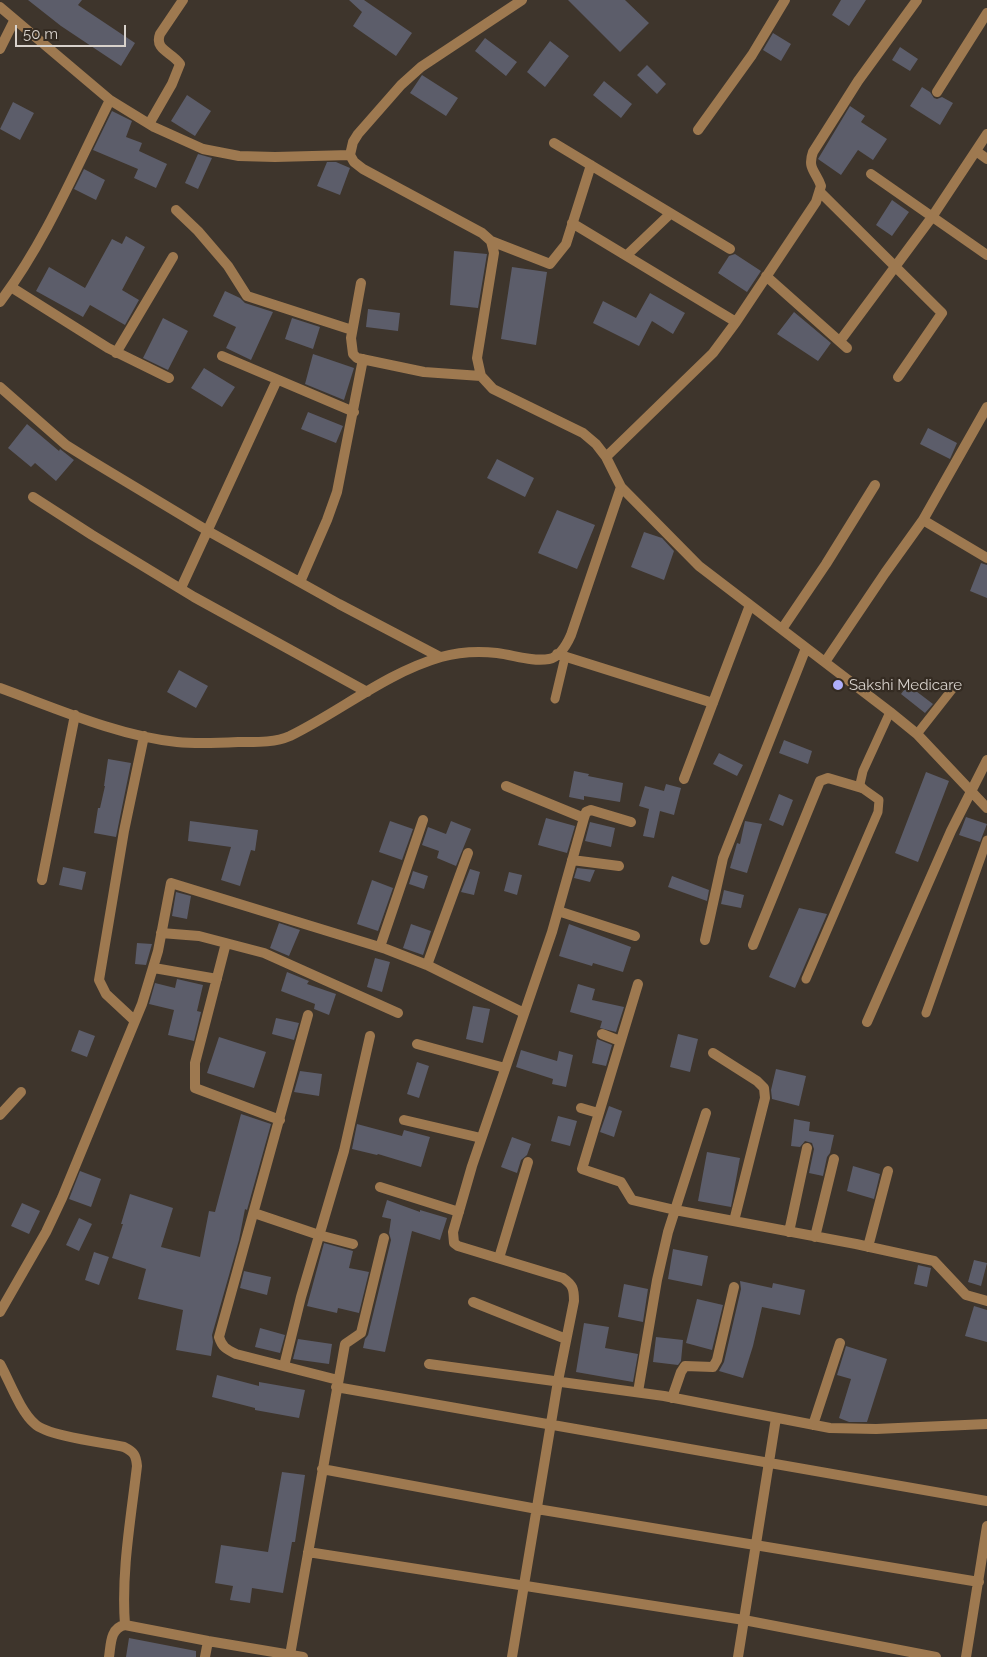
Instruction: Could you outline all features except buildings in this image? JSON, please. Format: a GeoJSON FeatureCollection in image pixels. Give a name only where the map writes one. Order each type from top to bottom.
{"type":"FeatureCollection","features":[{"type":"Feature","properties":{"kind":"street"},"geometry":{"type":"LineString","coordinates":[[149,124],[172,84],[180,64],[160,46],[158,39],[183,0]]}},
{"type":"Feature","properties":{"kind":"street"},"geometry":{"type":"LineString","coordinates":[[522,0],[421,66],[401,85],[358,134],[353,142],[350,155],[354,162],[363,168],[482,232],[491,241],[550,264],[566,244],[591,165]]}},
{"type":"Feature","properties":{"kind":"street"},"geometry":{"type":"LineString","coordinates":[[698,130],[752,55],[785,0]]}},
{"type":"Feature","properties":{"kind":"street"},"geometry":{"type":"LineString","coordinates":[[606,457],[712,352],[736,322],[816,202],[821,186],[820,181],[811,168],[810,160],[813,152],[858,81],[917,0]]}},
{"type":"Feature","properties":{"kind":"street"},"geometry":{"type":"LineString","coordinates":[[0,7],[110,100],[149,124],[203,150],[239,156],[350,155]]}},
{"type":"Feature","properties":{"kind":"street"},"geometry":{"type":"LineString","coordinates":[[937,92],[987,13]]}},
{"type":"Feature","properties":{"kind":"street"},"geometry":{"type":"LineString","coordinates":[[0,49],[14,20]]}},
{"type":"Feature","properties":{"kind":"street"},"geometry":{"type":"LineString","coordinates":[[0,302],[24,269],[57,208],[110,100]]}},
{"type":"Feature","properties":{"kind":"street"},"geometry":{"type":"LineString","coordinates":[[766,276],[844,345],[895,267],[932,217],[987,134]]}},
{"type":"Feature","properties":{"kind":"street"},"geometry":{"type":"LineString","coordinates":[[554,143],[730,249]]}},
{"type":"Feature","properties":{"kind":"street"},"geometry":{"type":"LineString","coordinates":[[976,151],[987,159]]}},
{"type":"Feature","properties":{"kind":"street"},"geometry":{"type":"LineString","coordinates":[[871,174],[932,217],[985,250]]}},
{"type":"Feature","properties":{"kind":"street"},"geometry":{"type":"LineString","coordinates":[[820,192],[942,313],[898,377]]}},
{"type":"Feature","properties":{"kind":"street"},"geometry":{"type":"LineString","coordinates":[[176,210],[198,231],[228,266],[247,296],[352,330]]}},
{"type":"Feature","properties":{"kind":"street"},"geometry":{"type":"LineString","coordinates":[[627,255],[670,214]]}},
{"type":"Feature","properties":{"kind":"street"},"geometry":{"type":"LineString","coordinates":[[572,223],[736,322]]}},
{"type":"Feature","properties":{"kind":"street"},"geometry":{"type":"LineString","coordinates":[[491,241],[494,253],[478,358],[481,376],[494,389],[583,433],[596,444],[606,457],[621,487],[699,566],[917,734],[987,808]]}},
{"type":"Feature","properties":{"kind":"street"},"geometry":{"type":"LineString","coordinates":[[116,353],[173,257]]}},
{"type":"Feature","properties":{"kind":"street"},"geometry":{"type":"LineString","coordinates":[[361,283],[352,330],[351,348],[352,354],[357,358],[424,372],[481,376]]}},
{"type":"Feature","properties":{"kind":"street"},"geometry":{"type":"LineString","coordinates":[[11,287],[116,353],[169,378]]}},
{"type":"Feature","properties":{"kind":"street"},"geometry":{"type":"LineString","coordinates":[[222,356],[354,412]]}},
{"type":"Feature","properties":{"kind":"street"},"geometry":{"type":"LineString","coordinates":[[300,582],[337,492],[363,360]]}},
{"type":"Feature","properties":{"kind":"street"},"geometry":{"type":"LineString","coordinates":[[181,588],[277,380]]}},
{"type":"Feature","properties":{"kind":"street"},"geometry":{"type":"LineString","coordinates":[[0,386],[66,445],[208,531],[440,657]]}},
{"type":"Feature","properties":{"kind":"street"},"geometry":{"type":"LineString","coordinates":[[825,662],[923,520],[987,407]]}},
{"type":"Feature","properties":{"kind":"street"},"geometry":{"type":"LineString","coordinates":[[782,629],[826,564],[875,485]]}},
{"type":"Feature","properties":{"kind":"street"},"geometry":{"type":"LineString","coordinates":[[561,656],[571,635],[621,487]]}},
{"type":"Feature","properties":{"kind":"street"},"geometry":{"type":"LineString","coordinates":[[33,497],[181,588],[367,692]]}},
{"type":"Feature","properties":{"kind":"street"},"geometry":{"type":"LineString","coordinates":[[923,520],[987,558]]}},
{"type":"Feature","properties":{"kind":"street"},"geometry":{"type":"LineString","coordinates":[[684,779],[750,605]]}},
{"type":"Feature","properties":{"kind":"street"},"geometry":{"type":"LineString","coordinates":[[704,940],[723,858],[806,648]]}},
{"type":"Feature","properties":{"kind":"street"},"geometry":{"type":"LineString","coordinates":[[0,688],[75,716],[144,736],[177,742],[268,742],[288,737],[409,669],[440,657],[467,652],[496,653],[531,659],[551,659],[561,656],[713,703]]}},
{"type":"Feature","properties":{"kind":"street"},"geometry":{"type":"LineString","coordinates":[[42,880],[75,716]]}},
{"type":"Feature","properties":{"kind":"street"},"geometry":{"type":"LineString","coordinates":[[135,1022],[106,994],[99,980],[124,831],[144,736]]}},
{"type":"Feature","properties":{"kind":"street"},"geometry":{"type":"LineString","coordinates":[[867,1022],[952,831],[987,760]]}},
{"type":"Feature","properties":{"kind":"street"},"geometry":{"type":"LineString","coordinates":[[753,945],[820,781],[828,778],[862,788]]}},
{"type":"Feature","properties":{"kind":"street"},"geometry":{"type":"LineString","coordinates":[[506,786],[584,818]]}},
{"type":"Feature","properties":{"kind":"street"},"geometry":{"type":"LineString","coordinates":[[512,1657],[550,1423],[574,1300],[574,1290],[571,1284],[562,1278],[458,1246],[454,1243],[453,1232],[481,1138],[558,911],[586,812],[591,810],[631,822]]}},
{"type":"Feature","properties":{"kind":"street"},"geometry":{"type":"LineString","coordinates":[[380,947],[423,820]]}},
{"type":"Feature","properties":{"kind":"street"},"geometry":{"type":"LineString","coordinates":[[427,965],[468,853]]}},
{"type":"Feature","properties":{"kind":"street"},"geometry":{"type":"LineString","coordinates":[[572,860],[620,866]]}},
{"type":"Feature","properties":{"kind":"street"},"geometry":{"type":"LineString","coordinates":[[0,1312],[54,1215],[135,1022],[154,968],[171,883],[380,947],[427,965],[524,1013]]}},
{"type":"Feature","properties":{"kind":"street"},"geometry":{"type":"LineString","coordinates":[[558,911],[635,936]]}},
{"type":"Feature","properties":{"kind":"street"},"geometry":{"type":"LineString","coordinates":[[161,933],[199,936],[264,953],[398,1013]]}},
{"type":"Feature","properties":{"kind":"street"},"geometry":{"type":"LineString","coordinates":[[226,943],[195,1063],[195,1088],[280,1120]]}},
{"type":"Feature","properties":{"kind":"street"},"geometry":{"type":"LineString","coordinates":[[154,968],[216,979]]}},
{"type":"Feature","properties":{"kind":"street"},"geometry":{"type":"LineString","coordinates":[[638,984],[582,1169],[621,1182],[632,1200],[934,1261],[966,1295],[987,1301]]}},
{"type":"Feature","properties":{"kind":"street"},"geometry":{"type":"LineString","coordinates":[[308,1015],[219,1337],[221,1345],[226,1349],[236,1354],[284,1366],[337,1384],[987,1501]]}},
{"type":"Feature","properties":{"kind":"street"},"geometry":{"type":"LineString","coordinates":[[602,1034],[620,1041]]}},
{"type":"Feature","properties":{"kind":"street"},"geometry":{"type":"LineString","coordinates":[[284,1366],[319,1235],[344,1151],[370,1036]]}},
{"type":"Feature","properties":{"kind":"street"},"geometry":{"type":"LineString","coordinates":[[417,1044],[505,1068]]}},
{"type":"Feature","properties":{"kind":"street"},"geometry":{"type":"LineString","coordinates":[[713,1053],[757,1081],[764,1088],[765,1098],[734,1221]]}},
{"type":"Feature","properties":{"kind":"street"},"geometry":{"type":"LineString","coordinates":[[0,1115],[21,1092]]}},
{"type":"Feature","properties":{"kind":"street"},"geometry":{"type":"LineString","coordinates":[[581,1108],[598,1113]]}},
{"type":"Feature","properties":{"kind":"street"},"geometry":{"type":"LineString","coordinates":[[638,1392],[657,1280],[675,1210],[706,1113]]}},
{"type":"Feature","properties":{"kind":"street"},"geometry":{"type":"LineString","coordinates":[[404,1120],[481,1138]]}},
{"type":"Feature","properties":{"kind":"street"},"geometry":{"type":"LineString","coordinates":[[789,1232],[807,1148]]}},
{"type":"Feature","properties":{"kind":"street"},"geometry":{"type":"LineString","coordinates":[[815,1237],[834,1159]]}},
{"type":"Feature","properties":{"kind":"street"},"geometry":{"type":"LineString","coordinates":[[499,1258],[528,1162]]}},
{"type":"Feature","properties":{"kind":"street"},"geometry":{"type":"LineString","coordinates":[[868,1247],[888,1171]]}},
{"type":"Feature","properties":{"kind":"street"},"geometry":{"type":"LineString","coordinates":[[380,1188],[459,1212]]}},
{"type":"Feature","properties":{"kind":"street"},"geometry":{"type":"LineString","coordinates":[[254,1213],[319,1235],[353,1244]]}},
{"type":"Feature","properties":{"kind":"street"},"geometry":{"type":"LineString","coordinates":[[290,1655],[345,1344],[361,1333],[384,1238]]}},
{"type":"Feature","properties":{"kind":"street"},"geometry":{"type":"LineString","coordinates":[[672,1398],[685,1366],[714,1367],[734,1287]]}},
{"type":"Feature","properties":{"kind":"street"},"geometry":{"type":"LineString","coordinates":[[473,1302],[566,1339]]}},
{"type":"Feature","properties":{"kind":"street"},"geometry":{"type":"LineString","coordinates":[[813,1425],[840,1343]]}},
{"type":"Feature","properties":{"kind":"street"},"geometry":{"type":"LineString","coordinates":[[0,1364],[28,1416],[36,1426],[48,1431],[124,1447],[133,1451],[136,1457],[137,1466],[124,1580],[123,1603],[125,1625]]}},
{"type":"Feature","properties":{"kind":"street"},"geometry":{"type":"LineString","coordinates":[[428,1364],[638,1392],[813,1425],[851,1429],[987,1424]]}},
{"type":"Feature","properties":{"kind":"street"},"geometry":{"type":"LineString","coordinates":[[738,1657],[776,1418]]}},
{"type":"Feature","properties":{"kind":"street"},"geometry":{"type":"LineString","coordinates":[[322,1469],[537,1509],[979,1582]]}},
{"type":"Feature","properties":{"kind":"street"},"geometry":{"type":"LineString","coordinates":[[966,1657],[987,1526]]}},
{"type":"Feature","properties":{"kind":"street"},"geometry":{"type":"LineString","coordinates":[[308,1552],[744,1620],[936,1657]]}},
{"type":"Feature","properties":{"kind":"street"},"geometry":{"type":"LineString","coordinates":[[109,1657],[114,1630],[118,1626],[125,1625],[303,1657]]}},
{"type":"Feature","properties":{"kind":"street"},"geometry":{"type":"LineString","coordinates":[[205,1657],[208,1641]]}},
{"type":"Feature","properties":{"kind":"lane"},"geometry":{"type":"LineString","coordinates":[[555,700],[561,656]]}},
{"type":"Feature","properties":{"kind":"lane"},"geometry":{"type":"LineString","coordinates":[[917,734],[954,687]]}},
{"type":"Feature","properties":{"kind":"lane"},"geometry":{"type":"LineString","coordinates":[[806,978],[880,806],[879,800],[862,788],[860,784],[863,771],[890,712]]}},
{"type":"Feature","properties":{"kind":"lane"},"geometry":{"type":"LineString","coordinates":[[926,1013],[987,840]]}},
{"type":"Feature","properties":{"kind":"place","name":"Sakshi Medicare"},"geometry":{"type":"Point","coordinates":[838,685]}}]}
